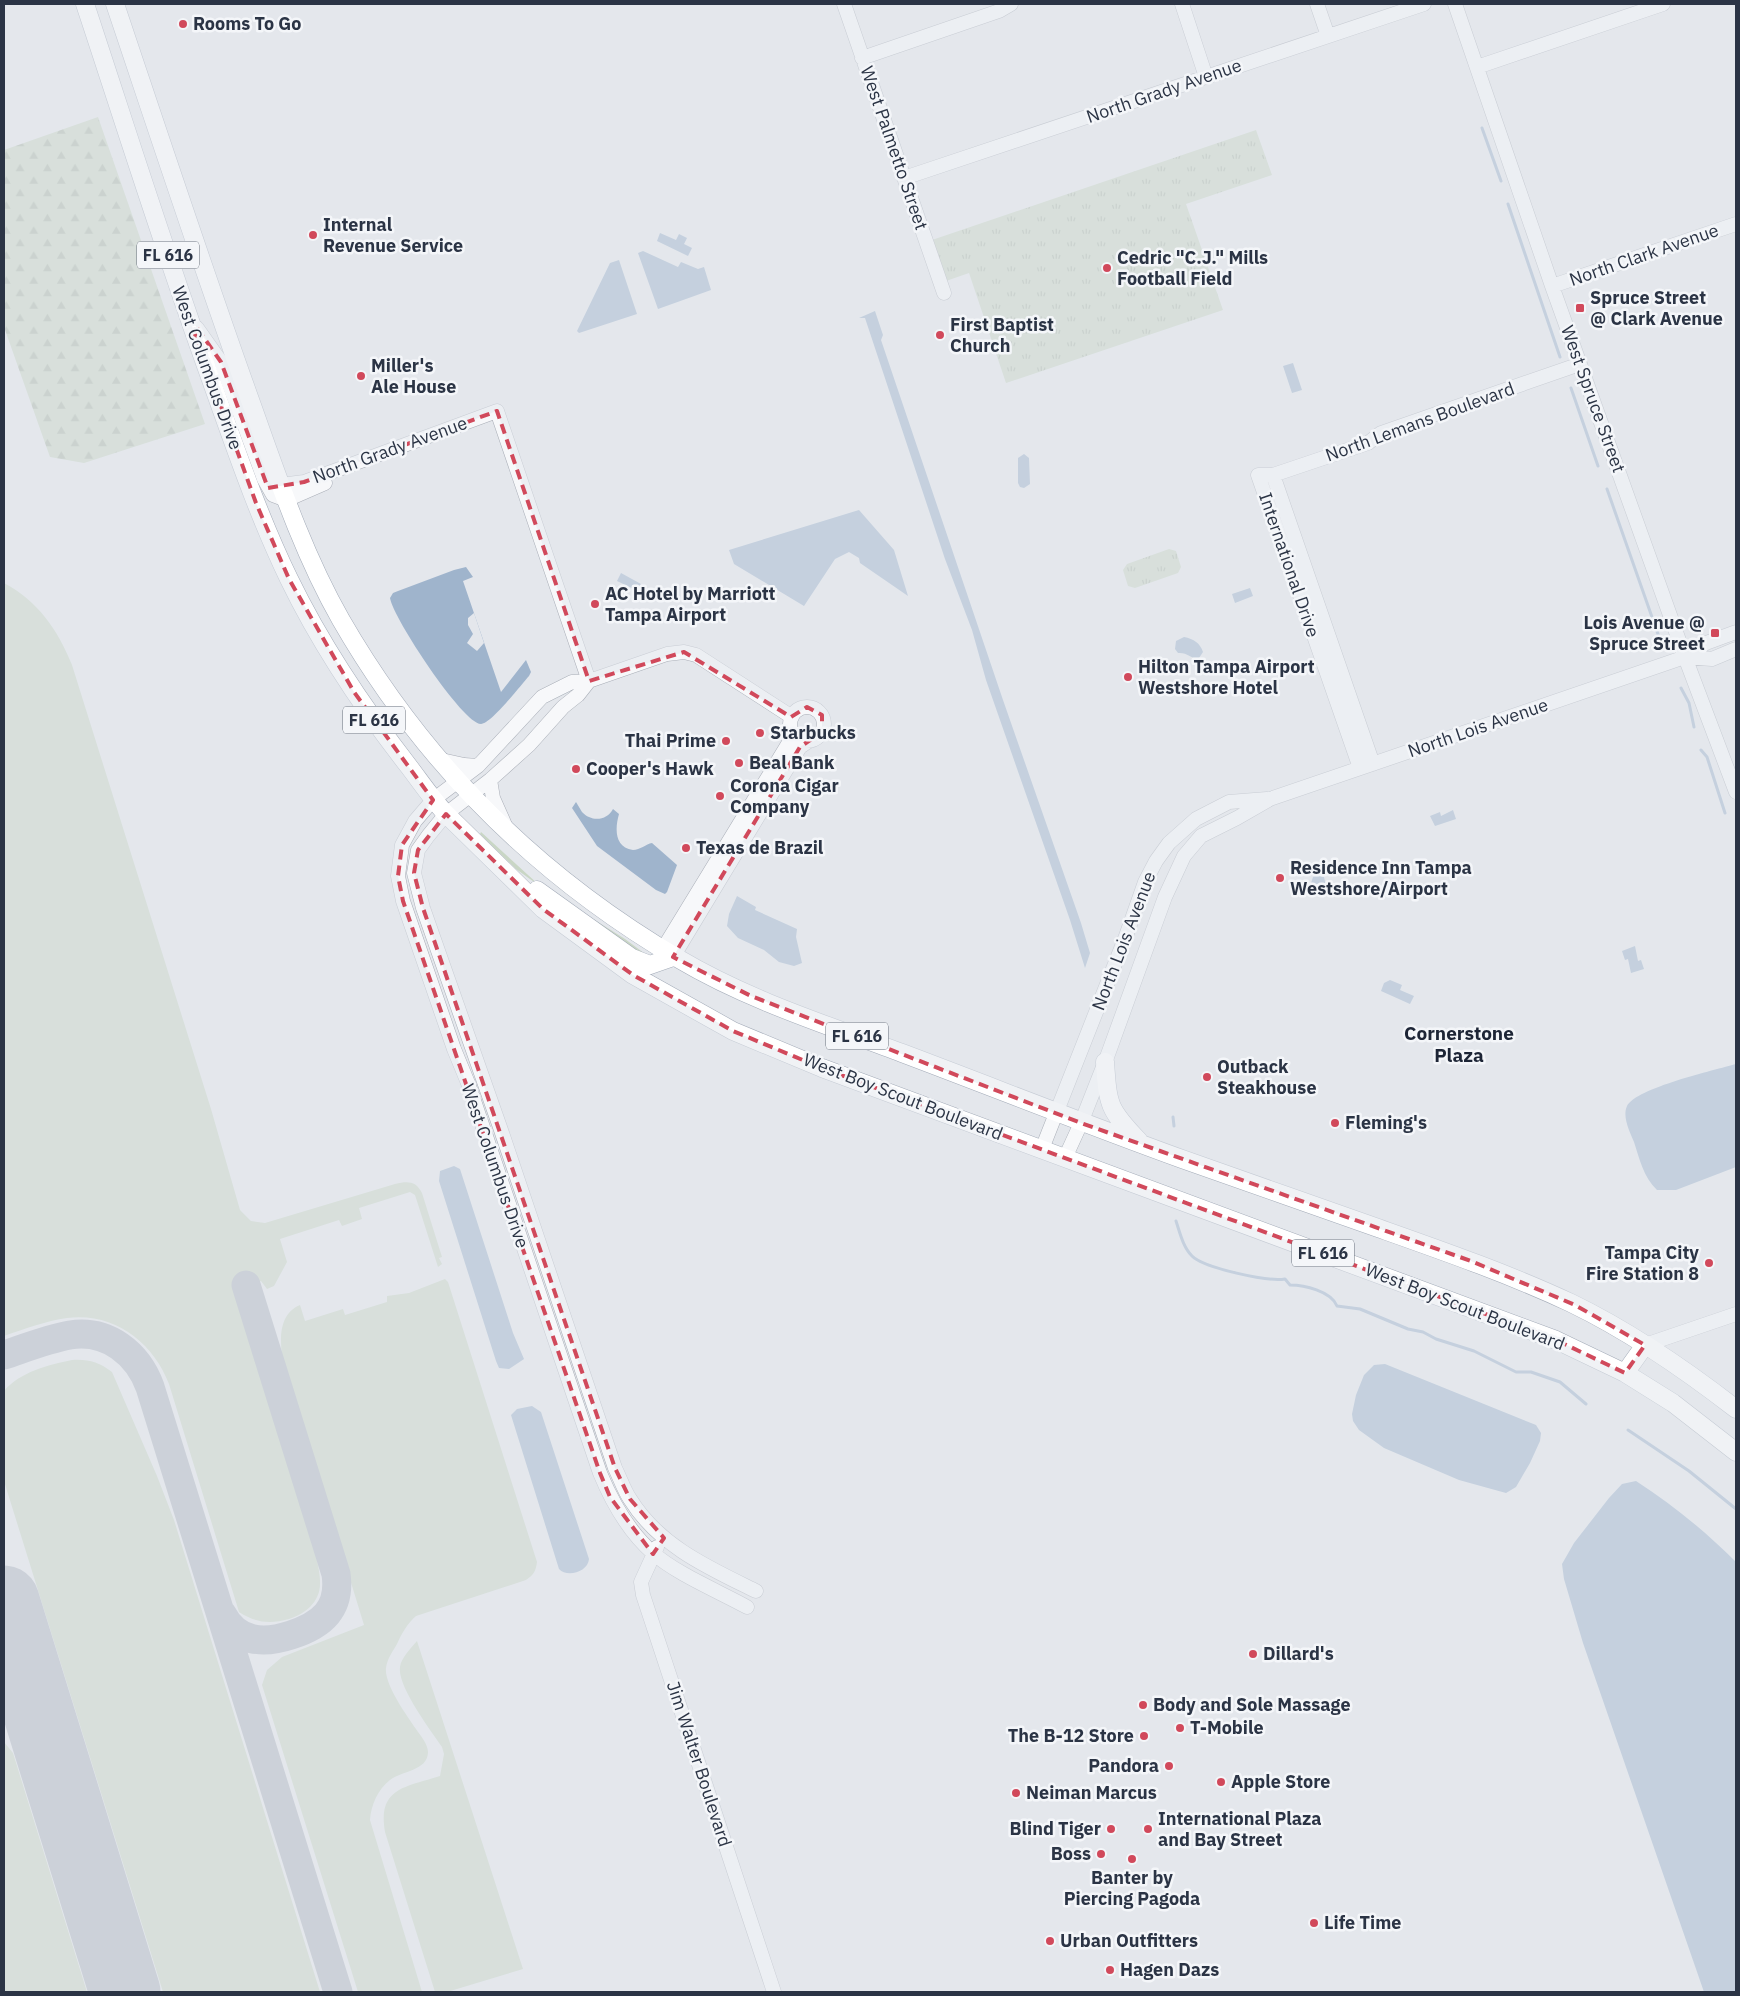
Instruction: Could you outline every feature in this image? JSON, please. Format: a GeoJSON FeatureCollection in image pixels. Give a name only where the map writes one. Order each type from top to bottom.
{"type":"FeatureCollection","features":[{"type":"Feature","properties":{"kind":"main road","name":"West Columbus Drive"},"geometry":{"type":"LineString","coordinates":[[85,4],[188,315],[256,503]]}},
{"type":"Feature","properties":{"kind":"main road","name":"West Columbus Drive"},"geometry":{"type":"LineString","coordinates":[[115,4],[284,493]]}},
{"type":"Feature","properties":{"kind":"main road","name":"FL 616"},"geometry":{"type":"LineString","coordinates":[[284,493],[313,564],[339,618],[391,700],[456,782],[552,872],[602,910],[668,953],[751,996],[1081,1123],[1472,1261],[1575,1305],[1645,1345],[1736,1409]]}},
{"type":"Feature","properties":{"kind":"main road","name":"West Boy Scout Boulevard"},"geometry":{"type":"LineString","coordinates":[[256,503],[289,580],[320,638],[381,732],[433,800],[543,909],[633,975],[733,1031],[822,1068],[1548,1337],[1625,1373],[1673,1403],[1736,1452]]}},
{"type":"Feature","properties":{"kind":"main road"},"geometry":{"type":"LineString","coordinates":[[518,884],[541,892],[632,958],[650,965],[668,953]]}},
{"type":"Feature","properties":{"kind":"main road"},"geometry":{"type":"LineString","coordinates":[[1105,1062],[1107,1089],[1112,1110],[1118,1120],[1143,1145]]}},
{"type":"Feature","properties":{"kind":"main road"},"geometry":{"type":"LineString","coordinates":[[1625,1373],[1645,1345]]}},
{"type":"Feature","properties":{"kind":"street","name":"West Palmetto Street"},"geometry":{"type":"LineString","coordinates":[[844,4],[944,293]]}},
{"type":"Feature","properties":{"kind":"street"},"geometry":{"type":"LineString","coordinates":[[862,58],[999,11],[1011,4]]}},
{"type":"Feature","properties":{"kind":"street"},"geometry":{"type":"LineString","coordinates":[[1182,4],[1206,77]]}},
{"type":"Feature","properties":{"kind":"street"},"geometry":{"type":"LineString","coordinates":[[1317,4],[1328,36]]}},
{"type":"Feature","properties":{"kind":"street","name":"North Grady Avenue"},"geometry":{"type":"LineString","coordinates":[[904,178],[1424,4]]}},
{"type":"Feature","properties":{"kind":"street","name":"West Spruce Street"},"geometry":{"type":"LineString","coordinates":[[1455,4],[1552,286],[1685,657],[1736,792]]}},
{"type":"Feature","properties":{"kind":"street"},"geometry":{"type":"LineString","coordinates":[[1477,67],[1663,4]]}},
{"type":"Feature","properties":{"kind":"street","name":"North Clark Avenue"},"geometry":{"type":"LineString","coordinates":[[1552,286],[1736,224]]}},
{"type":"Feature","properties":{"kind":"street"},"geometry":{"type":"LineString","coordinates":[[188,315],[220,362],[269,489],[273,495],[284,493]]}},
{"type":"Feature","properties":{"kind":"street","name":"North Lemans Boulevard"},"geometry":{"type":"LineString","coordinates":[[1258,475],[1273,475],[1368,443],[1381,433],[1580,364]]}},
{"type":"Feature","properties":{"kind":"street","name":"North Grady Avenue"},"geometry":{"type":"LineString","coordinates":[[284,493],[382,460],[422,440],[498,411],[589,681]]}},
{"type":"Feature","properties":{"kind":"street","name":"International Drive"},"geometry":{"type":"LineString","coordinates":[[1258,475],[1293,553]]}},
{"type":"Feature","properties":{"kind":"street","name":"International Drive"},"geometry":{"type":"LineString","coordinates":[[1273,475],[1293,553],[1366,766]]}},
{"type":"Feature","properties":{"kind":"street","name":"North Lois Avenue"},"geometry":{"type":"LineString","coordinates":[[1065,1158],[1105,1062],[1165,897],[1184,856],[1201,836],[1270,799],[1685,657],[1706,643],[1736,632]]}},
{"type":"Feature","properties":{"kind":"street","name":"North Lois Avenue"},"geometry":{"type":"LineString","coordinates":[[1685,657],[1712,659],[1736,650]]}},
{"type":"Feature","properties":{"kind":"street","name":"West Columbus Drive"},"geometry":{"type":"LineString","coordinates":[[747,1607],[653,1554],[631,1528],[610,1497],[600,1473],[468,1083],[454,1049],[404,901],[398,876],[402,845],[415,821],[433,800],[478,766],[542,697],[572,682],[589,681],[668,654],[684,652],[696,655],[792,724]]}},
{"type":"Feature","properties":{"kind":"street","name":"West Columbus Drive"},"geometry":{"type":"LineString","coordinates":[[589,681],[578,695],[563,707],[529,745],[490,780],[446,814],[418,850],[414,873],[423,908],[501,1130],[615,1468],[630,1499],[664,1538],[710,1569],[756,1591]]}},
{"type":"Feature","properties":{"kind":"street"},"geometry":{"type":"LineString","coordinates":[[807,707],[813,708],[822,715],[824,721],[822,732],[819,736],[800,747],[747,836],[668,953],[730,838],[790,741],[796,711],[807,707]]}},
{"type":"Feature","properties":{"kind":"street"},"geometry":{"type":"LineString","coordinates":[[792,724],[799,738],[809,741]]}},
{"type":"Feature","properties":{"kind":"street"},"geometry":{"type":"LineString","coordinates":[[437,759],[478,766]]}},
{"type":"Feature","properties":{"kind":"street"},"geometry":{"type":"LineString","coordinates":[[490,780],[493,798],[509,832]]}},
{"type":"Feature","properties":{"kind":"street","name":"North Lois Avenue"},"geometry":{"type":"LineString","coordinates":[[1042,1149],[1126,936],[1145,882],[1156,861],[1169,843],[1196,819],[1230,802],[1270,799]]}},
{"type":"Feature","properties":{"kind":"street"},"geometry":{"type":"LineString","coordinates":[[730,838],[747,836]]}},
{"type":"Feature","properties":{"kind":"street"},"geometry":{"type":"LineString","coordinates":[[1645,1345],[1736,1314]]}},
{"type":"Feature","properties":{"kind":"street","name":"Jim Walter Boulevard"},"geometry":{"type":"LineString","coordinates":[[664,1538],[653,1554],[641,1582],[643,1595],[774,1992]]}},
{"type":"Feature","properties":{"kind":"highlighted area"},"geometry":{"type":"Polygon","coordinates":[[[188,315],[221,362],[268,488],[304,482],[497,411],[589,681],[684,652],[791,717],[807,707],[822,715],[822,732],[800,747],[673,957],[751,996],[1081,1123],[1471,1261],[1575,1305],[1645,1345],[1625,1373],[1556,1340],[822,1068],[733,1031],[633,975],[543,909],[446,814],[418,850],[414,873],[423,908],[615,1468],[630,1499],[664,1538],[653,1554],[610,1497],[600,1473],[403,901],[398,876],[402,845],[433,800],[354,692],[289,579],[256,503],[188,315]]]}},
{"type":"Feature","properties":{"kind":"green space"},"geometry":{"type":"Polygon","coordinates":[[[98,117],[205,424],[84,463],[50,457],[4,327],[4,150],[98,117]]]}},
{"type":"Feature","properties":{"kind":"green space"},"geometry":{"type":"Polygon","coordinates":[[[1256,130],[1272,175],[1186,204],[1223,310],[1006,383],[969,273],[946,281],[932,240],[1256,130]]]}},
{"type":"Feature","properties":{"kind":"green space"},"geometry":{"type":"Polygon","coordinates":[[[1169,549],[1176,551],[1181,567],[1178,573],[1135,588],[1128,586],[1123,570],[1127,564],[1169,549]]]}},
{"type":"Feature","properties":{"kind":"green space"},"geometry":{"type":"Polygon","coordinates":[[[4,583],[27,598],[46,618],[60,640],[72,665],[211,1109],[240,1210],[251,1221],[265,1223],[395,1184],[411,1183],[417,1186],[422,1193],[442,1257],[439,1258],[442,1264],[438,1267],[415,1195],[410,1192],[359,1208],[362,1219],[342,1226],[339,1220],[280,1239],[287,1262],[274,1286],[267,1289],[261,1281],[235,1289],[299,1496],[320,1575],[319,1590],[314,1602],[301,1614],[289,1619],[263,1622],[239,1612],[169,1384],[153,1355],[142,1343],[116,1325],[84,1317],[51,1321],[4,1336],[4,583]]]}},
{"type":"Feature","properties":{"kind":"green space"},"geometry":{"type":"Polygon","coordinates":[[[481,832],[539,885],[625,939],[652,959],[639,957],[516,869],[480,834],[481,832]]]}},
{"type":"Feature","properties":{"kind":"green space"},"geometry":{"type":"Polygon","coordinates":[[[445,1279],[448,1282],[537,1562],[534,1572],[526,1580],[416,1616],[405,1629],[389,1658],[386,1675],[392,1691],[425,1743],[428,1752],[424,1763],[419,1767],[395,1777],[382,1788],[374,1803],[370,1820],[422,1992],[358,1992],[262,1685],[267,1670],[282,1657],[364,1625],[282,1357],[281,1334],[288,1314],[300,1305],[305,1321],[343,1309],[345,1315],[387,1302],[387,1296],[409,1293],[445,1279]]]}},
{"type":"Feature","properties":{"kind":"green space"},"geometry":{"type":"Polygon","coordinates":[[[72,1360],[93,1362],[112,1372],[157,1476],[174,1520],[320,1992],[163,1992],[4,1481],[4,1391],[26,1374],[72,1360]]]}},
{"type":"Feature","properties":{"kind":"green space"},"geometry":{"type":"Polygon","coordinates":[[[417,1641],[523,1969],[447,1992],[435,1992],[385,1832],[384,1817],[390,1797],[406,1787],[440,1776],[444,1754],[442,1747],[409,1696],[400,1675],[402,1660],[417,1641]]]}},
{"type":"Feature","properties":{"kind":"green space"},"geometry":{"type":"Polygon","coordinates":[[[4,1742],[13,1753],[87,1992],[4,1992],[4,1742]]]}},
{"type":"Feature","properties":{"kind":"water"},"geometry":{"type":"Polygon","coordinates":[[[660,233],[676,240],[679,234],[687,238],[684,244],[692,248],[688,256],[657,241],[660,233]]]}},
{"type":"Feature","properties":{"kind":"water"},"geometry":{"type":"Polygon","coordinates":[[[643,251],[678,267],[681,262],[698,269],[704,267],[711,290],[658,309],[638,253],[643,251]]]}},
{"type":"Feature","properties":{"kind":"water"},"geometry":{"type":"Polygon","coordinates":[[[619,260],[637,314],[579,333],[577,331],[610,263],[619,260]]]}},
{"type":"Feature","properties":{"kind":"water"},"geometry":{"type":"Polygon","coordinates":[[[875,311],[883,335],[881,340],[1081,923],[1090,953],[1085,968],[865,318],[859,318],[875,311]]]}},
{"type":"Feature","properties":{"kind":"water"},"geometry":{"type":"Polygon","coordinates":[[[1293,363],[1302,390],[1292,393],[1283,366],[1293,363]]]}},
{"type":"Feature","properties":{"kind":"water"},"geometry":{"type":"Polygon","coordinates":[[[1024,454],[1029,458],[1030,484],[1024,488],[1020,487],[1018,483],[1018,458],[1024,454]]]}},
{"type":"Feature","properties":{"kind":"water"},"geometry":{"type":"Polygon","coordinates":[[[859,510],[894,550],[908,596],[860,563],[859,558],[849,552],[835,559],[804,606],[734,564],[729,550],[859,510]]]}},
{"type":"Feature","properties":{"kind":"water"},"geometry":{"type":"Polygon","coordinates":[[[466,567],[473,577],[463,581],[501,692],[526,660],[531,672],[492,718],[481,724],[472,719],[445,689],[415,647],[390,598],[393,593],[466,567]]]}},
{"type":"Feature","properties":{"kind":"water"},"geometry":{"type":"Polygon","coordinates":[[[621,573],[641,584],[638,591],[617,581],[621,573]]]}},
{"type":"Feature","properties":{"kind":"water"},"geometry":{"type":"Polygon","coordinates":[[[1250,588],[1253,596],[1235,603],[1232,594],[1250,588]]]}},
{"type":"Feature","properties":{"kind":"water"},"geometry":{"type":"Polygon","coordinates":[[[1184,637],[1194,640],[1200,646],[1203,652],[1199,658],[1178,653],[1175,649],[1176,641],[1184,637]]]}},
{"type":"Feature","properties":{"kind":"water"},"geometry":{"type":"Polygon","coordinates":[[[576,802],[582,812],[594,819],[607,816],[613,809],[619,814],[617,836],[622,845],[633,850],[652,843],[677,865],[665,894],[656,890],[597,846],[572,808],[576,802]]]}},
{"type":"Feature","properties":{"kind":"water"},"geometry":{"type":"Polygon","coordinates":[[[1453,810],[1456,819],[1435,826],[1430,816],[1440,812],[1441,816],[1453,810]]]}},
{"type":"Feature","properties":{"kind":"water"},"geometry":{"type":"Polygon","coordinates":[[[1313,877],[1324,877],[1326,886],[1315,894],[1310,894],[1307,888],[1313,877]]]}},
{"type":"Feature","properties":{"kind":"water"},"geometry":{"type":"Polygon","coordinates":[[[737,896],[756,907],[755,910],[797,929],[796,937],[802,963],[794,966],[779,962],[764,950],[738,938],[727,926],[729,914],[737,896]]]}},
{"type":"Feature","properties":{"kind":"water"},"geometry":{"type":"Polygon","coordinates":[[[1635,946],[1638,961],[1641,960],[1644,969],[1631,973],[1628,959],[1625,960],[1622,951],[1635,946]]]}},
{"type":"Feature","properties":{"kind":"water"},"geometry":{"type":"Polygon","coordinates":[[[1390,980],[1402,985],[1400,990],[1414,996],[1410,1004],[1381,991],[1384,983],[1390,980]]]}},
{"type":"Feature","properties":{"kind":"water"},"geometry":{"type":"Polygon","coordinates":[[[1736,1064],[1736,1167],[1676,1190],[1657,1190],[1648,1179],[1640,1161],[1626,1120],[1627,1106],[1633,1099],[1660,1086],[1736,1064]]]}},
{"type":"Feature","properties":{"kind":"water"},"geometry":{"type":"Polygon","coordinates":[[[454,1166],[460,1169],[513,1333],[524,1359],[509,1369],[499,1368],[496,1361],[439,1181],[440,1171],[454,1166]]]}},
{"type":"Feature","properties":{"kind":"water"},"geometry":{"type":"Polygon","coordinates":[[[1385,1364],[1536,1425],[1541,1433],[1540,1441],[1516,1487],[1506,1493],[1459,1480],[1384,1448],[1359,1430],[1353,1421],[1352,1414],[1356,1395],[1364,1375],[1374,1365],[1385,1364]]]}},
{"type":"Feature","properties":{"kind":"water"},"geometry":{"type":"Polygon","coordinates":[[[532,1406],[541,1412],[589,1559],[588,1564],[577,1572],[567,1573],[559,1569],[511,1415],[517,1409],[532,1406]]]}},
{"type":"Feature","properties":{"kind":"water"},"geometry":{"type":"Polygon","coordinates":[[[1636,1481],[1688,1519],[1736,1562],[1736,1992],[1704,1992],[1583,1643],[1564,1579],[1562,1564],[1574,1543],[1622,1484],[1636,1481]]]}},
{"type":"Feature","properties":{"kind":"pier"},"geometry":{"type":"Polygon","coordinates":[[[474,613],[484,643],[477,651],[467,643],[473,634],[468,625],[468,618],[474,613]]]}},
{"type":"Feature","properties":{"kind":"waterway"},"geometry":{"type":"LineString","coordinates":[[1482,128],[1501,181]]}},
{"type":"Feature","properties":{"kind":"waterway"},"geometry":{"type":"LineString","coordinates":[[1508,204],[1560,357]]}},
{"type":"Feature","properties":{"kind":"waterway"},"geometry":{"type":"LineString","coordinates":[[1571,388],[1598,466]]}},
{"type":"Feature","properties":{"kind":"waterway"},"geometry":{"type":"LineString","coordinates":[[1607,489],[1659,637]]}},
{"type":"Feature","properties":{"kind":"waterway"},"geometry":{"type":"LineString","coordinates":[[1681,688],[1689,703],[1694,727]]}},
{"type":"Feature","properties":{"kind":"waterway"},"geometry":{"type":"LineString","coordinates":[[1701,750],[1707,757],[1725,813]]}},
{"type":"Feature","properties":{"kind":"waterway"},"geometry":{"type":"LineString","coordinates":[[1173,1117],[1174,1126]]}},
{"type":"Feature","properties":{"kind":"waterway"},"geometry":{"type":"LineString","coordinates":[[1176,1221],[1186,1248],[1199,1261],[1237,1273],[1285,1279],[1290,1285],[1316,1290],[1329,1296],[1337,1306],[1360,1309],[1408,1329],[1423,1332],[1436,1339],[1474,1351],[1516,1372],[1531,1372],[1560,1382],[1586,1404]]}},
{"type":"Feature","properties":{"kind":"waterway"},"geometry":{"type":"LineString","coordinates":[[1628,1430],[1689,1471],[1736,1509]]}},
{"type":"Feature","properties":{"kind":"taxiway"},"geometry":{"type":"LineString","coordinates":[[222,1614],[228,1624],[243,1636],[261,1640],[281,1638],[302,1631],[320,1621],[332,1606],[337,1586],[336,1574],[246,1285]]}},
{"type":"Feature","properties":{"kind":"taxiway"},"geometry":{"type":"LineString","coordinates":[[4,1355],[45,1341],[84,1334],[97,1336],[120,1346],[138,1364],[145,1375],[338,1992]]}},
{"type":"Feature","properties":{"kind":"taxiway"},"geometry":{"type":"LineString","coordinates":[[4,1610],[8,1631],[4,1658]]}},
{"type":"Feature","properties":{"kind":"taxiway"},"geometry":{"type":"LineString","coordinates":[[4,1705],[12,1708],[31,1723],[44,1743],[76,1843]]}},
{"type":"Feature","properties":{"kind":"runway"},"geometry":{"type":"LineString","coordinates":[[4,1601],[125,1992]]}},
{"type":"Feature","properties":{"kind":"place","name":"Rooms To Go"},"geometry":{"type":"Point","coordinates":[183,24]}},
{"type":"Feature","properties":{"kind":"place","name":"Internal Revenue Service"},"geometry":{"type":"Point","coordinates":[313,235]}},
{"type":"Feature","properties":{"kind":"place","name":"Cedric \"C.J.\" Mills Football Field"},"geometry":{"type":"Point","coordinates":[1107,268]}},
{"type":"Feature","properties":{"kind":"place","name":"Spruce Street @ Clark Avenue"},"geometry":{"type":"Point","coordinates":[1580,308]}},
{"type":"Feature","properties":{"kind":"place","name":"First Baptist Church"},"geometry":{"type":"Point","coordinates":[940,335]}},
{"type":"Feature","properties":{"kind":"place","name":"Miller's Ale House"},"geometry":{"type":"Point","coordinates":[361,376]}},
{"type":"Feature","properties":{"kind":"place","name":"AC Hotel by Marriott Tampa Airport"},"geometry":{"type":"Point","coordinates":[595,604]}},
{"type":"Feature","properties":{"kind":"place","name":"Lois Avenue @ Spruce Street"},"geometry":{"type":"Point","coordinates":[1715,633]}},
{"type":"Feature","properties":{"kind":"place","name":"Hilton Tampa Airport Westshore Hotel"},"geometry":{"type":"Point","coordinates":[1128,677]}},
{"type":"Feature","properties":{"kind":"place","name":"Starbucks"},"geometry":{"type":"Point","coordinates":[760,733]}},
{"type":"Feature","properties":{"kind":"place","name":"Thai Prime"},"geometry":{"type":"Point","coordinates":[726,741]}},
{"type":"Feature","properties":{"kind":"place","name":"Beal Bank"},"geometry":{"type":"Point","coordinates":[739,763]}},
{"type":"Feature","properties":{"kind":"place","name":"Cooper's Hawk"},"geometry":{"type":"Point","coordinates":[576,769]}},
{"type":"Feature","properties":{"kind":"place","name":"Corona Cigar Company"},"geometry":{"type":"Point","coordinates":[720,796]}},
{"type":"Feature","properties":{"kind":"place","name":"Texas de Brazil"},"geometry":{"type":"Point","coordinates":[686,848]}},
{"type":"Feature","properties":{"kind":"place","name":"Residence Inn Tampa Westshore/Airport"},"geometry":{"type":"Point","coordinates":[1280,878]}},
{"type":"Feature","properties":{"kind":"place","name":"Outback Steakhouse"},"geometry":{"type":"Point","coordinates":[1207,1077]}},
{"type":"Feature","properties":{"kind":"place","name":"Fleming's"},"geometry":{"type":"Point","coordinates":[1335,1123]}},
{"type":"Feature","properties":{"kind":"place","name":"Tampa City Fire Station 8"},"geometry":{"type":"Point","coordinates":[1709,1263]}},
{"type":"Feature","properties":{"kind":"place","name":"Dillard's"},"geometry":{"type":"Point","coordinates":[1253,1654]}},
{"type":"Feature","properties":{"kind":"place","name":"Body and Sole Massage"},"geometry":{"type":"Point","coordinates":[1143,1705]}},
{"type":"Feature","properties":{"kind":"place","name":"T-Mobile"},"geometry":{"type":"Point","coordinates":[1180,1728]}},
{"type":"Feature","properties":{"kind":"place","name":"The B-12 Store"},"geometry":{"type":"Point","coordinates":[1144,1736]}},
{"type":"Feature","properties":{"kind":"place","name":"Pandora"},"geometry":{"type":"Point","coordinates":[1169,1766]}},
{"type":"Feature","properties":{"kind":"place","name":"Apple Store"},"geometry":{"type":"Point","coordinates":[1221,1782]}},
{"type":"Feature","properties":{"kind":"place","name":"Neiman Marcus"},"geometry":{"type":"Point","coordinates":[1016,1793]}},
{"type":"Feature","properties":{"kind":"place","name":"Blind Tiger"},"geometry":{"type":"Point","coordinates":[1111,1829]}},
{"type":"Feature","properties":{"kind":"place","name":"International Plaza and Bay Street"},"geometry":{"type":"Point","coordinates":[1148,1829]}},
{"type":"Feature","properties":{"kind":"place","name":"Boss"},"geometry":{"type":"Point","coordinates":[1101,1854]}},
{"type":"Feature","properties":{"kind":"place","name":"Banter by Piercing Pagoda"},"geometry":{"type":"Point","coordinates":[1132,1859]}},
{"type":"Feature","properties":{"kind":"place","name":"Life Time"},"geometry":{"type":"Point","coordinates":[1314,1923]}},
{"type":"Feature","properties":{"kind":"place","name":"Urban Outfitters"},"geometry":{"type":"Point","coordinates":[1050,1941]}},
{"type":"Feature","properties":{"kind":"place","name":"Hagen Dazs"},"geometry":{"type":"Point","coordinates":[1110,1970]}},
{"type":"Feature","properties":{"kind":"district","name":"Cornerstone Plaza"},"geometry":{"type":"Point","coordinates":[1459,1044]}}]}
